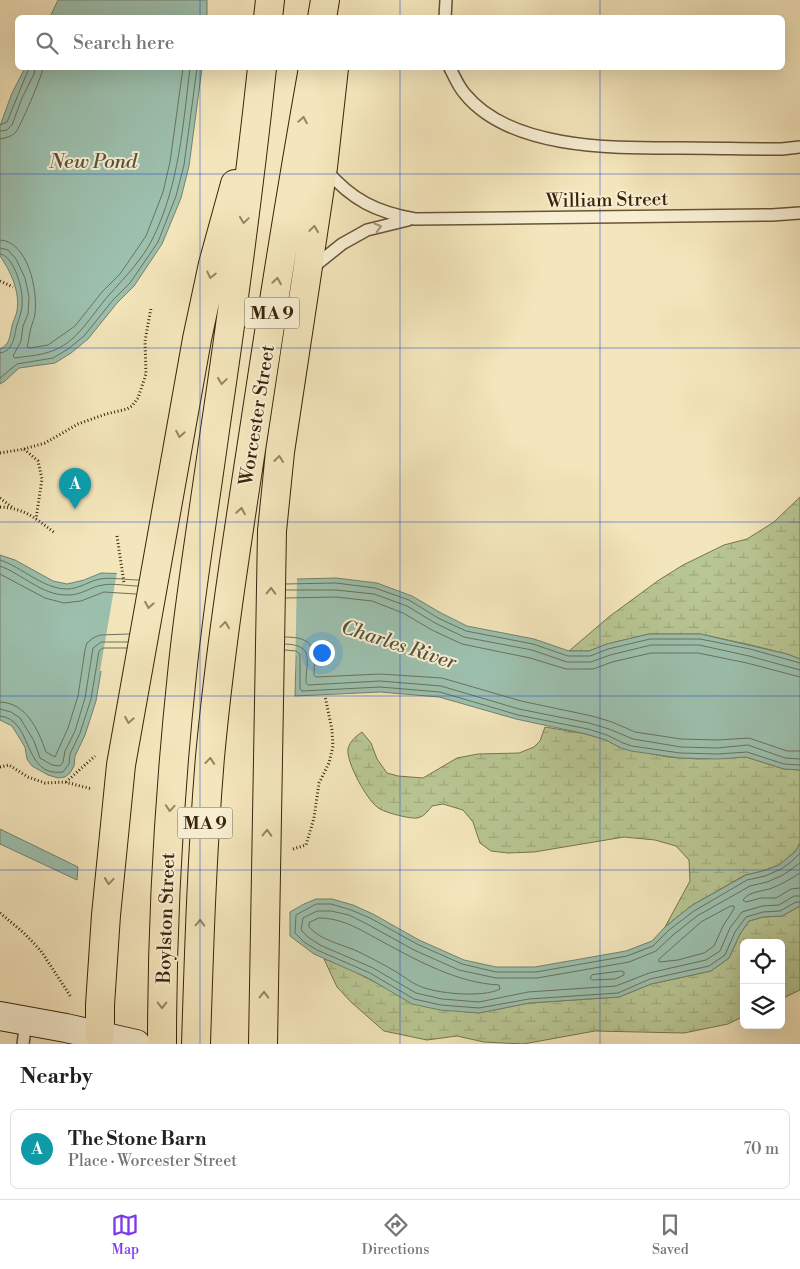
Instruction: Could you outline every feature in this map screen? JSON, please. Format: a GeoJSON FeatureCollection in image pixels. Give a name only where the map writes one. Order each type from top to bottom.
{"type":"FeatureCollection","features":[{"type":"Feature","properties":{"kind":"highway"},"geometry":{"type":"LineString","coordinates":[[268,15],[270,0]]}},
{"type":"Feature","properties":{"kind":"highway"},"geometry":{"type":"LineString","coordinates":[[322,15],[325,0]]}},
{"type":"Feature","properties":{"kind":"highway"},"geometry":{"type":"LineString","coordinates":[[336,15],[337,0]]}},
{"type":"Feature","properties":{"kind":"highway","name":"Worcester Street"},"geometry":{"type":"LineString","coordinates":[[219,674],[234,559],[295,165],[312,70]]}},
{"type":"Feature","properties":{"kind":"highway"},"geometry":{"type":"LineString","coordinates":[[263,1044],[271,560],[274,503],[280,452],[324,167],[334,70]]}},
{"type":"Feature","properties":{"kind":"highway"},"geometry":{"type":"LineString","coordinates":[[100,1036],[100,1005],[106,914],[122,766],[197,339],[209,282],[261,80]]}},
{"type":"Feature","properties":{"kind":"highway","name":"Worcester Street"},"geometry":{"type":"LineString","coordinates":[[182,673],[232,312],[261,80]]}},
{"type":"Feature","properties":{"kind":"highway","name":"Boylston Street"},"geometry":{"type":"LineString","coordinates":[[162,1044],[162,965],[170,810],[182,673]]}},
{"type":"Feature","properties":{"kind":"highway","name":"Boylston Street"},"geometry":{"type":"LineString","coordinates":[[196,1044],[206,808],[219,674]]}},
{"type":"Feature","properties":{"kind":"street"},"geometry":{"type":"LineString","coordinates":[[0,1016],[25,1032],[100,1036],[136,1044]]}},
{"type":"Feature","properties":{"kind":"lane"},"geometry":{"type":"LineString","coordinates":[[445,15],[446,0]]}},
{"type":"Feature","properties":{"kind":"lane"},"geometry":{"type":"LineString","coordinates":[[451,70],[464,94],[486,112],[512,127],[541,136],[612,148],[782,149],[800,147]]}},
{"type":"Feature","properties":{"kind":"lane","name":"William Street"},"geometry":{"type":"LineString","coordinates":[[324,167],[342,188],[361,202],[394,215],[415,218],[772,215],[800,213]]}},
{"type":"Feature","properties":{"kind":"lane","name":"William Street"},"geometry":{"type":"LineString","coordinates":[[308,271],[342,244],[367,230],[415,218]]}},
{"type":"Feature","properties":{"kind":"path"},"geometry":{"type":"LineString","coordinates":[[0,281],[13,287]]}},
{"type":"Feature","properties":{"kind":"path"},"geometry":{"type":"LineString","coordinates":[[0,453],[46,443],[78,424],[132,406],[138,398],[146,374],[145,341],[151,308]]}},
{"type":"Feature","properties":{"kind":"path"},"geometry":{"type":"LineString","coordinates":[[24,449],[38,461],[42,479],[36,519]]}},
{"type":"Feature","properties":{"kind":"path"},"geometry":{"type":"LineString","coordinates":[[0,498],[13,508]]}},
{"type":"Feature","properties":{"kind":"path"},"geometry":{"type":"LineString","coordinates":[[0,507],[26,512],[55,533]]}},
{"type":"Feature","properties":{"kind":"path"},"geometry":{"type":"LineString","coordinates":[[117,536],[124,587]]}},
{"type":"Feature","properties":{"kind":"path"},"geometry":{"type":"LineString","coordinates":[[286,851],[306,845],[314,818],[319,783],[329,763],[333,746],[325,696]]}},
{"type":"Feature","properties":{"kind":"path"},"geometry":{"type":"LineString","coordinates":[[65,782],[102,750]]}},
{"type":"Feature","properties":{"kind":"path"},"geometry":{"type":"LineString","coordinates":[[0,767],[9,765],[28,777],[45,783],[65,782],[94,790],[96,782]]}},
{"type":"Feature","properties":{"kind":"path"},"geometry":{"type":"LineString","coordinates":[[0,912],[41,951],[71,997]]}},
{"type":"Feature","properties":{"kind":"green space"},"geometry":{"type":"Polygon","coordinates":[[[800,497],[800,659],[751,645],[700,634],[649,634],[607,644],[589,651],[569,651],[610,616],[659,580],[683,565],[724,545],[747,539],[774,522],[800,497]]]}},
{"type":"Feature","properties":{"kind":"green space"},"geometry":{"type":"Polygon","coordinates":[[[545,727],[586,734],[606,740],[621,748],[668,757],[698,759],[746,757],[784,769],[800,770],[800,843],[795,852],[779,865],[745,875],[691,906],[665,927],[690,881],[689,860],[676,846],[655,840],[624,837],[534,852],[508,853],[491,851],[480,843],[473,822],[463,810],[443,804],[432,806],[424,815],[414,818],[380,809],[364,791],[348,755],[350,744],[362,732],[371,743],[377,759],[387,773],[423,778],[457,758],[478,754],[519,753],[534,747],[540,741],[545,727]]]}},
{"type":"Feature","properties":{"kind":"green space"},"geometry":{"type":"Polygon","coordinates":[[[800,906],[800,990],[785,997],[785,939],[740,939],[740,1018],[728,1024],[684,1033],[595,1031],[523,1044],[484,1042],[457,1036],[427,1040],[384,1031],[337,987],[324,959],[344,966],[388,989],[479,1013],[529,1003],[619,997],[651,984],[711,971],[729,958],[740,934],[749,921],[763,917],[782,916],[800,906]]]}},
{"type":"Feature","properties":{"kind":"water"},"geometry":{"type":"Polygon","coordinates":[[[58,0],[207,0],[207,15],[51,15],[58,0]]]}},
{"type":"Feature","properties":{"kind":"water","name":"New Pond"},"geometry":{"type":"Polygon","coordinates":[[[24,70],[202,70],[189,166],[181,198],[162,244],[134,286],[117,303],[88,339],[55,363],[19,368],[0,384],[0,349],[6,345],[9,339],[18,304],[14,282],[0,256],[0,126],[12,93],[24,70]]]}},
{"type":"Feature","properties":{"kind":"water","name":"Charles River"},"geometry":{"type":"Polygon","coordinates":[[[0,555],[15,560],[53,581],[67,584],[101,573],[297,579],[336,578],[377,583],[412,596],[467,626],[534,639],[569,651],[589,651],[607,644],[649,634],[700,634],[787,654],[800,659],[800,770],[784,769],[746,757],[718,759],[680,758],[631,751],[586,734],[516,719],[439,697],[380,692],[295,696],[296,656],[104,653],[96,701],[85,735],[75,756],[74,766],[65,777],[58,778],[32,766],[27,759],[25,747],[12,726],[0,720],[0,555]]]}},
{"type":"Feature","properties":{"kind":"water"},"geometry":{"type":"Polygon","coordinates":[[[0,829],[78,867],[77,880],[0,844],[0,829]]]}},
{"type":"Feature","properties":{"kind":"water"},"geometry":{"type":"Polygon","coordinates":[[[800,843],[800,906],[782,916],[763,917],[749,921],[740,934],[729,958],[711,971],[651,984],[619,997],[529,1003],[479,1013],[440,1010],[412,1004],[368,978],[314,954],[290,936],[290,912],[316,899],[332,899],[353,905],[373,914],[419,940],[464,960],[496,967],[535,967],[626,951],[652,941],[665,927],[691,906],[746,875],[779,865],[795,852],[800,843]]]}},
{"type":"Feature","properties":{"kind":"pier"},"geometry":{"type":"Polygon","coordinates":[[[117,572],[297,577],[295,675],[292,675],[293,658],[105,655],[103,671],[100,671],[117,572]]]}},
{"type":"Feature","properties":{"kind":"place","name":"The Stone Barn"},"geometry":{"type":"Point","coordinates":[75,509]}}]}
